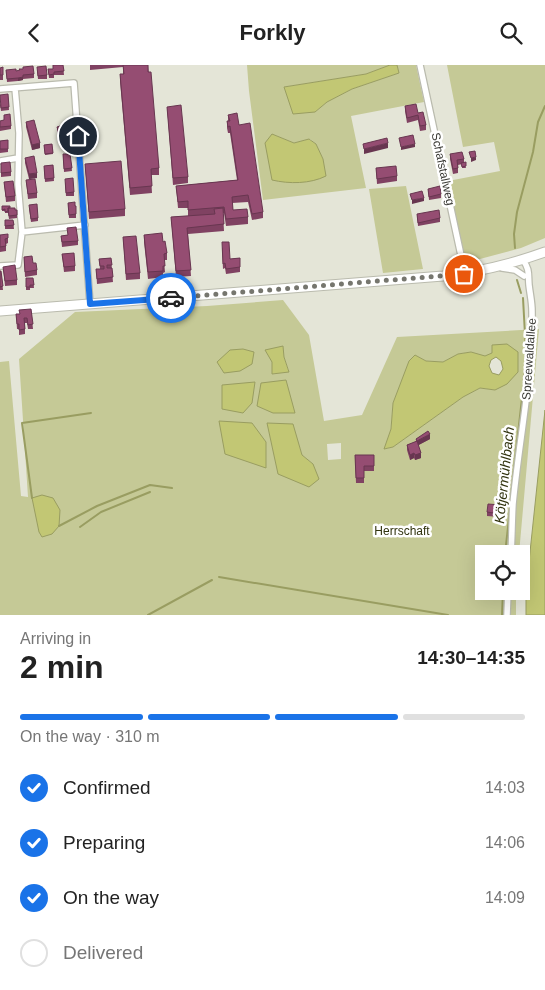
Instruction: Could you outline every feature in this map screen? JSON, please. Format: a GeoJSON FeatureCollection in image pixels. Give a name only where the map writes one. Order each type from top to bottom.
{"type":"FeatureCollection","features":[{"type":"Feature","properties":{"kind":"main road"},"geometry":{"type":"LineString","coordinates":[[0,311],[464,274],[523,260],[545,252]]}},
{"type":"Feature","properties":{"kind":"street","name":"Schafstallweg"},"geometry":{"type":"LineString","coordinates":[[420,65],[464,274]]}},
{"type":"Feature","properties":{"kind":"street"},"geometry":{"type":"LineString","coordinates":[[0,89],[74,83],[90,304]]}},
{"type":"Feature","properties":{"kind":"street"},"geometry":{"type":"LineString","coordinates":[[0,266],[18,265],[22,232],[18,184],[19,133],[16,88]]}},
{"type":"Feature","properties":{"kind":"street"},"geometry":{"type":"LineString","coordinates":[[0,161],[18,158]]}},
{"type":"Feature","properties":{"kind":"street"},"geometry":{"type":"LineString","coordinates":[[22,232],[85,225]]}},
{"type":"Feature","properties":{"kind":"street","name":"Spreewaldallee"},"geometry":{"type":"LineString","coordinates":[[523,260],[522,270],[529,284]]}},
{"type":"Feature","properties":{"kind":"street","name":"Spreewaldallee"},"geometry":{"type":"LineString","coordinates":[[511,545],[513,504],[531,355],[532,309],[528,266],[523,260]]}},
{"type":"Feature","properties":{"kind":"street"},"geometry":{"type":"LineString","coordinates":[[494,267],[515,270],[524,276]]}},
{"type":"Feature","properties":{"kind":"street"},"geometry":{"type":"LineString","coordinates":[[507,615],[508,600]]}},
{"type":"Feature","properties":{"kind":"green space"},"geometry":{"type":"Polygon","coordinates":[[[247,65],[390,65],[366,74],[284,87],[315,112],[327,102],[352,89],[399,73],[397,65],[416,65],[424,102],[351,116],[366,188],[263,200],[247,65]],[[272,134],[323,159],[316,144],[310,139],[294,143],[272,134]]]}},
{"type":"Feature","properties":{"kind":"green space"},"geometry":{"type":"Polygon","coordinates":[[[447,65],[545,65],[545,238],[521,248],[465,263],[448,181],[500,171],[494,142],[463,147],[447,65]]]}},
{"type":"Feature","properties":{"kind":"green space"},"geometry":{"type":"Polygon","coordinates":[[[406,186],[423,269],[383,273],[369,189],[406,186]]]}},
{"type":"Feature","properties":{"kind":"green space","name":"Herrschaft"},"geometry":{"type":"Polygon","coordinates":[[[283,300],[309,335],[324,421],[362,415],[397,337],[539,329],[520,545],[475,545],[475,600],[516,600],[516,615],[0,615],[0,362],[9,361],[21,496],[28,497],[19,359],[75,312],[207,306],[283,300]],[[492,346],[492,353],[485,357],[471,352],[458,354],[443,362],[426,361],[415,355],[393,403],[391,429],[385,449],[393,447],[463,397],[480,388],[494,390],[518,372],[492,346]],[[284,357],[272,362],[272,374],[289,371],[284,357]],[[341,443],[327,444],[328,460],[341,459],[341,443]],[[299,444],[309,487],[313,464],[302,455],[299,444]]]}},
{"type":"Feature","properties":{"kind":"shaded area"},"geometry":{"type":"Polygon","coordinates":[[[390,65],[397,65],[399,73],[352,89],[327,102],[315,112],[293,114],[284,87],[366,74],[390,65]]]}},
{"type":"Feature","properties":{"kind":"shaded area"},"geometry":{"type":"Polygon","coordinates":[[[272,134],[294,143],[309,139],[316,144],[323,159],[326,176],[313,181],[299,183],[272,180],[265,143],[272,134]]]}},
{"type":"Feature","properties":{"kind":"shaded area"},"geometry":{"type":"Polygon","coordinates":[[[507,344],[518,352],[518,372],[507,384],[495,390],[480,388],[463,397],[393,447],[384,449],[391,429],[393,403],[409,361],[415,355],[426,361],[443,362],[458,354],[471,352],[485,356],[492,353],[492,345],[507,344]],[[496,357],[491,360],[489,366],[492,373],[499,375],[503,369],[501,361],[496,357]]]}},
{"type":"Feature","properties":{"kind":"shaded area"},"geometry":{"type":"Polygon","coordinates":[[[283,346],[289,372],[272,374],[272,362],[265,350],[283,346]]]}},
{"type":"Feature","properties":{"kind":"shaded area"},"geometry":{"type":"Polygon","coordinates":[[[243,349],[254,352],[252,364],[240,371],[224,373],[217,362],[230,350],[243,349]]]}},
{"type":"Feature","properties":{"kind":"shaded area"},"geometry":{"type":"Polygon","coordinates":[[[286,380],[295,413],[273,413],[257,406],[261,383],[286,380]]]}},
{"type":"Feature","properties":{"kind":"shaded area"},"geometry":{"type":"Polygon","coordinates":[[[255,382],[252,403],[243,413],[222,409],[222,385],[255,382]]]}},
{"type":"Feature","properties":{"kind":"shaded area"},"geometry":{"type":"Polygon","coordinates":[[[545,410],[545,615],[526,615],[526,600],[530,600],[530,552],[545,410]]]}},
{"type":"Feature","properties":{"kind":"shaded area"},"geometry":{"type":"Polygon","coordinates":[[[219,421],[252,423],[266,442],[266,468],[225,454],[219,421]]]}},
{"type":"Feature","properties":{"kind":"shaded area"},"geometry":{"type":"Polygon","coordinates":[[[267,423],[293,424],[302,455],[313,464],[319,479],[309,487],[278,474],[267,423]]]}},
{"type":"Feature","properties":{"kind":"shaded area"},"geometry":{"type":"Polygon","coordinates":[[[42,495],[53,498],[60,510],[59,526],[52,534],[42,537],[39,532],[32,498],[42,495]]]}},
{"type":"Feature","properties":{"kind":"building"},"geometry":{"type":"Polygon","coordinates":[[[53,65],[63,65],[64,71],[54,72],[54,74],[49,75],[48,69],[53,69],[53,65]]]}},
{"type":"Feature","properties":{"kind":"building"},"geometry":{"type":"Polygon","coordinates":[[[123,65],[148,65],[148,72],[151,72],[159,168],[151,169],[152,186],[130,188],[120,74],[124,74],[123,65]]]}},
{"type":"Feature","properties":{"kind":"building"},"geometry":{"type":"Polygon","coordinates":[[[33,66],[34,74],[7,79],[6,70],[16,69],[16,71],[23,69],[23,67],[33,66]]]}},
{"type":"Feature","properties":{"kind":"building"},"geometry":{"type":"Polygon","coordinates":[[[46,66],[47,75],[38,76],[37,67],[46,66]]]}},
{"type":"Feature","properties":{"kind":"building"},"geometry":{"type":"Polygon","coordinates":[[[3,67],[3,75],[0,75],[0,68],[3,67]]]}},
{"type":"Feature","properties":{"kind":"building"},"geometry":{"type":"Polygon","coordinates":[[[8,94],[9,107],[1,108],[0,95],[8,94]]]}},
{"type":"Feature","properties":{"kind":"building"},"geometry":{"type":"Polygon","coordinates":[[[416,104],[418,113],[423,112],[426,125],[420,126],[418,115],[407,118],[405,106],[416,104]]]}},
{"type":"Feature","properties":{"kind":"building"},"geometry":{"type":"Polygon","coordinates":[[[181,105],[188,177],[173,178],[167,107],[181,105]]]}},
{"type":"Feature","properties":{"kind":"building"},"geometry":{"type":"Polygon","coordinates":[[[237,113],[239,125],[250,123],[263,212],[252,214],[248,195],[232,197],[233,210],[247,209],[248,217],[226,219],[224,207],[188,210],[188,201],[178,202],[176,186],[238,180],[230,126],[228,127],[227,121],[230,121],[228,115],[237,113]]]}},
{"type":"Feature","properties":{"kind":"building"},"geometry":{"type":"Polygon","coordinates":[[[10,114],[11,126],[0,127],[0,121],[4,120],[4,115],[10,114]]]}},
{"type":"Feature","properties":{"kind":"building"},"geometry":{"type":"Polygon","coordinates":[[[34,120],[40,143],[32,145],[26,122],[34,120]]]}},
{"type":"Feature","properties":{"kind":"building"},"geometry":{"type":"Polygon","coordinates":[[[66,124],[70,141],[62,143],[57,127],[66,124]]]}},
{"type":"Feature","properties":{"kind":"building"},"geometry":{"type":"Polygon","coordinates":[[[413,135],[415,144],[401,147],[399,138],[413,135]]]}},
{"type":"Feature","properties":{"kind":"building"},"geometry":{"type":"Polygon","coordinates":[[[387,138],[388,143],[364,149],[363,144],[387,138]]]}},
{"type":"Feature","properties":{"kind":"building"},"geometry":{"type":"Polygon","coordinates":[[[8,140],[8,149],[0,149],[0,141],[8,140]]]}},
{"type":"Feature","properties":{"kind":"building"},"geometry":{"type":"Polygon","coordinates":[[[52,144],[53,153],[45,154],[44,145],[52,144]]]}},
{"type":"Feature","properties":{"kind":"building"},"geometry":{"type":"Polygon","coordinates":[[[475,151],[476,157],[471,158],[469,152],[475,151]]]}},
{"type":"Feature","properties":{"kind":"building"},"geometry":{"type":"Polygon","coordinates":[[[462,152],[464,159],[457,160],[458,168],[453,169],[450,154],[462,152]]]}},
{"type":"Feature","properties":{"kind":"building"},"geometry":{"type":"Polygon","coordinates":[[[63,154],[70,154],[72,168],[64,169],[63,154]]]}},
{"type":"Feature","properties":{"kind":"building"},"geometry":{"type":"Polygon","coordinates":[[[34,156],[37,173],[29,174],[25,158],[34,156]]]}},
{"type":"Feature","properties":{"kind":"building"},"geometry":{"type":"Polygon","coordinates":[[[121,161],[125,209],[89,212],[85,164],[121,161]]]}},
{"type":"Feature","properties":{"kind":"building"},"geometry":{"type":"Polygon","coordinates":[[[10,162],[11,172],[1,173],[1,163],[10,162]]]}},
{"type":"Feature","properties":{"kind":"building"},"geometry":{"type":"Polygon","coordinates":[[[466,162],[466,166],[462,167],[461,163],[466,162]]]}},
{"type":"Feature","properties":{"kind":"building"},"geometry":{"type":"Polygon","coordinates":[[[53,165],[54,178],[45,179],[44,166],[53,165]]]}},
{"type":"Feature","properties":{"kind":"building"},"geometry":{"type":"Polygon","coordinates":[[[396,166],[397,176],[377,179],[376,168],[396,166]]]}},
{"type":"Feature","properties":{"kind":"building"},"geometry":{"type":"Polygon","coordinates":[[[73,178],[74,192],[66,193],[65,179],[73,178]]]}},
{"type":"Feature","properties":{"kind":"building"},"geometry":{"type":"Polygon","coordinates":[[[35,179],[37,193],[28,194],[26,180],[35,179]]]}},
{"type":"Feature","properties":{"kind":"building"},"geometry":{"type":"Polygon","coordinates":[[[13,181],[15,196],[6,197],[4,182],[13,181]]]}},
{"type":"Feature","properties":{"kind":"building"},"geometry":{"type":"Polygon","coordinates":[[[440,186],[441,194],[429,197],[428,189],[440,186]]]}},
{"type":"Feature","properties":{"kind":"building"},"geometry":{"type":"Polygon","coordinates":[[[422,191],[424,198],[412,200],[410,194],[422,191]]]}},
{"type":"Feature","properties":{"kind":"building"},"geometry":{"type":"Polygon","coordinates":[[[75,202],[76,214],[69,215],[68,203],[75,202]]]}},
{"type":"Feature","properties":{"kind":"building"},"geometry":{"type":"Polygon","coordinates":[[[37,204],[38,218],[31,219],[29,205],[37,204]]]}},
{"type":"Feature","properties":{"kind":"building"},"geometry":{"type":"Polygon","coordinates":[[[2,206],[10,206],[10,208],[5,212],[5,209],[2,210],[2,206]]]}},
{"type":"Feature","properties":{"kind":"building"},"geometry":{"type":"Polygon","coordinates":[[[8,208],[15,208],[17,215],[9,216],[8,208]]]}},
{"type":"Feature","properties":{"kind":"building"},"geometry":{"type":"Polygon","coordinates":[[[223,208],[224,224],[187,228],[191,270],[176,271],[171,217],[215,214],[214,209],[223,208]]]}},
{"type":"Feature","properties":{"kind":"building"},"geometry":{"type":"Polygon","coordinates":[[[439,210],[440,218],[418,223],[417,214],[439,210]]]}},
{"type":"Feature","properties":{"kind":"building"},"geometry":{"type":"Polygon","coordinates":[[[5,220],[13,220],[14,225],[5,226],[5,220]]]}},
{"type":"Feature","properties":{"kind":"building"},"geometry":{"type":"Polygon","coordinates":[[[76,227],[78,241],[62,242],[61,236],[68,235],[67,228],[76,227]]]}},
{"type":"Feature","properties":{"kind":"building"},"geometry":{"type":"Polygon","coordinates":[[[162,233],[167,253],[164,254],[165,266],[163,266],[163,271],[148,272],[144,235],[162,233]]]}},
{"type":"Feature","properties":{"kind":"building"},"geometry":{"type":"Polygon","coordinates":[[[8,234],[8,238],[5,239],[6,246],[0,247],[0,235],[8,234]]]}},
{"type":"Feature","properties":{"kind":"building"},"geometry":{"type":"Polygon","coordinates":[[[136,236],[140,273],[126,274],[123,237],[136,236]]]}},
{"type":"Feature","properties":{"kind":"building"},"geometry":{"type":"Polygon","coordinates":[[[222,242],[229,242],[230,259],[240,258],[240,267],[226,269],[225,263],[223,264],[222,242]]]}},
{"type":"Feature","properties":{"kind":"building"},"geometry":{"type":"Polygon","coordinates":[[[74,253],[75,266],[64,267],[62,254],[74,253]]]}},
{"type":"Feature","properties":{"kind":"building"},"geometry":{"type":"Polygon","coordinates":[[[32,256],[37,270],[25,272],[24,257],[32,256]]]}},
{"type":"Feature","properties":{"kind":"building"},"geometry":{"type":"Polygon","coordinates":[[[111,258],[112,265],[107,265],[107,268],[112,268],[113,277],[97,279],[96,269],[104,269],[104,266],[100,266],[99,259],[111,258]]]}},
{"type":"Feature","properties":{"kind":"building"},"geometry":{"type":"Polygon","coordinates":[[[15,265],[17,280],[5,281],[3,267],[15,265]]]}},
{"type":"Feature","properties":{"kind":"building"},"geometry":{"type":"Polygon","coordinates":[[[0,271],[3,286],[0,287],[0,271]]]}},
{"type":"Feature","properties":{"kind":"building"},"geometry":{"type":"Polygon","coordinates":[[[26,278],[33,278],[34,285],[26,287],[26,278]]]}},
{"type":"Feature","properties":{"kind":"building"},"geometry":{"type":"Polygon","coordinates":[[[31,309],[33,324],[28,325],[27,318],[24,318],[25,329],[19,330],[16,314],[20,314],[19,310],[31,309]]]}},
{"type":"Feature","properties":{"kind":"building"},"geometry":{"type":"Polygon","coordinates":[[[428,431],[430,434],[417,441],[416,439],[428,431]]]}},
{"type":"Feature","properties":{"kind":"building"},"geometry":{"type":"Polygon","coordinates":[[[417,441],[421,453],[410,455],[407,445],[417,441]]]}},
{"type":"Feature","properties":{"kind":"building"},"geometry":{"type":"Polygon","coordinates":[[[355,455],[374,455],[374,466],[364,466],[364,478],[356,478],[355,455]]]}},
{"type":"Feature","properties":{"kind":"building"},"geometry":{"type":"Polygon","coordinates":[[[488,504],[501,505],[500,514],[487,512],[488,504]]]}},
{"type":"Feature","properties":{"kind":"waterway","name":"Kötjermühlbach"},"geometry":{"type":"LineString","coordinates":[[515,248],[514,234],[517,212],[533,152],[538,122],[545,106]]}},
{"type":"Feature","properties":{"kind":"waterway","name":"Kötjermühlbach"},"geometry":{"type":"LineString","coordinates":[[517,280],[521,293]]}},
{"type":"Feature","properties":{"kind":"waterway","name":"Kötjermühlbach"},"geometry":{"type":"LineString","coordinates":[[523,298],[526,353],[523,392]]}},
{"type":"Feature","properties":{"kind":"waterway","name":"Kötjermühlbach"},"geometry":{"type":"LineString","coordinates":[[513,478],[522,398]]}},
{"type":"Feature","properties":{"kind":"waterway"},"geometry":{"type":"LineString","coordinates":[[32,498],[22,423],[91,413]]}},
{"type":"Feature","properties":{"kind":"waterway","name":"Kötjermühlbach"},"geometry":{"type":"LineString","coordinates":[[506,545],[513,482]]}},
{"type":"Feature","properties":{"kind":"waterway"},"geometry":{"type":"LineString","coordinates":[[59,526],[97,506],[150,485],[172,488]]}},
{"type":"Feature","properties":{"kind":"waterway"},"geometry":{"type":"LineString","coordinates":[[80,527],[101,512],[150,492]]}},
{"type":"Feature","properties":{"kind":"waterway"},"geometry":{"type":"LineString","coordinates":[[219,577],[448,615]]}},
{"type":"Feature","properties":{"kind":"waterway"},"geometry":{"type":"LineString","coordinates":[[148,615],[212,580]]}},
{"type":"Feature","properties":{"kind":"waterway","name":"Kötjermühlbach"},"geometry":{"type":"LineString","coordinates":[[502,615],[503,600]]}},
{"type":"Feature","properties":{"kind":"way so far"},"geometry":{"type":"LineString","coordinates":[[171,298],[464,274]]}},
{"type":"Feature","properties":{"kind":"route"},"geometry":{"type":"LineString","coordinates":[[78,136],[90,304],[171,298]]}}]}
